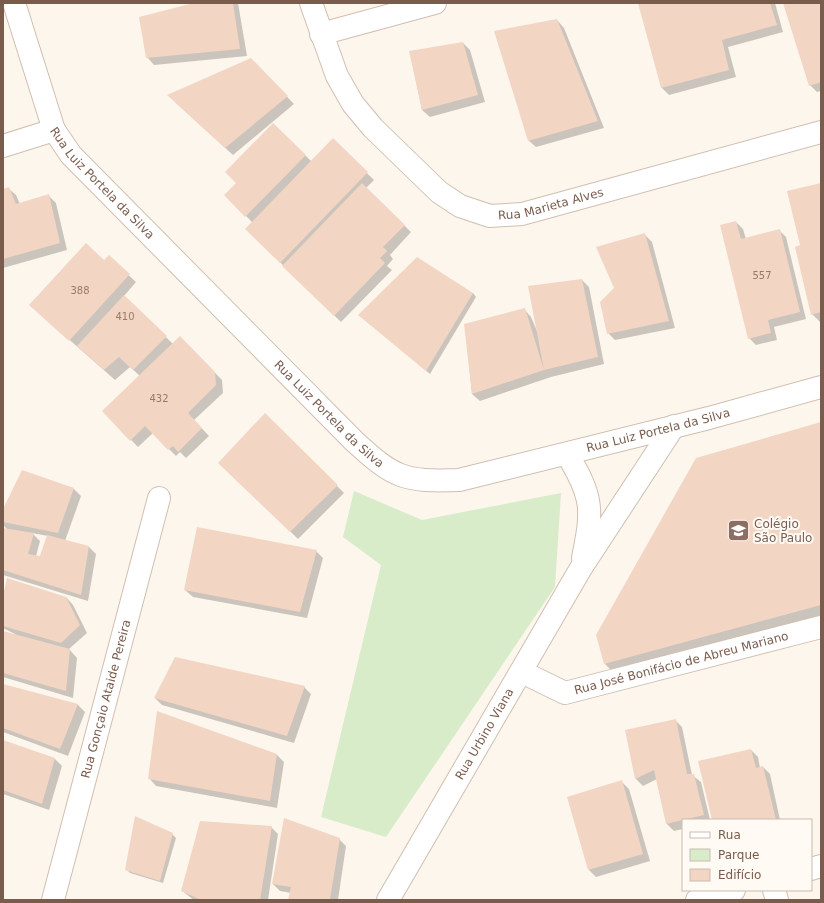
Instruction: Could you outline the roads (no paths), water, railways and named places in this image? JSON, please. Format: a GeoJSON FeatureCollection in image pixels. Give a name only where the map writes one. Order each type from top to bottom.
{"type":"FeatureCollection","features":[{"type":"Feature","properties":{"kind":"street","name":"Rua Luiz Portela da Silva"},"geometry":{"type":"LineString","coordinates":[[14,3],[54,130],[71,155],[378,464],[403,478],[427,481],[459,480],[567,454],[821,387]]}},
{"type":"Feature","properties":{"kind":"street","name":"Rua Marieta Alves"},"geometry":{"type":"LineString","coordinates":[[311,3],[337,76],[353,104],[373,128],[439,192],[460,206],[490,216],[522,214],[821,132]]}},
{"type":"Feature","properties":{"kind":"street"},"geometry":{"type":"LineString","coordinates":[[321,34],[435,3]]}},
{"type":"Feature","properties":{"kind":"street"},"geometry":{"type":"LineString","coordinates":[[3,146],[54,130]]}},
{"type":"Feature","properties":{"kind":"street","name":"Rua Urbino Viana"},"geometry":{"type":"LineString","coordinates":[[388,900],[522,672],[581,568],[674,426]]}},
{"type":"Feature","properties":{"kind":"street","name":"Rua Urbino Viana"},"geometry":{"type":"LineString","coordinates":[[567,454],[583,480],[589,502],[589,527],[581,568]]}},
{"type":"Feature","properties":{"kind":"street","name":"Rua Gonçaio Ataide Pereira"},"geometry":{"type":"LineString","coordinates":[[53,900],[159,498]]}},
{"type":"Feature","properties":{"kind":"street","name":"Rua José Bonifácio de Abreu Mariano"},"geometry":{"type":"LineString","coordinates":[[522,672],[565,693],[821,627]]}},
{"type":"Feature","properties":{"kind":"street"},"geometry":{"type":"LineString","coordinates":[[697,900],[730,891]]}},
{"type":"Feature","properties":{"kind":"place","name":"Colégio São Paulo"},"geometry":{"type":"Point","coordinates":[738,531]}}]}
